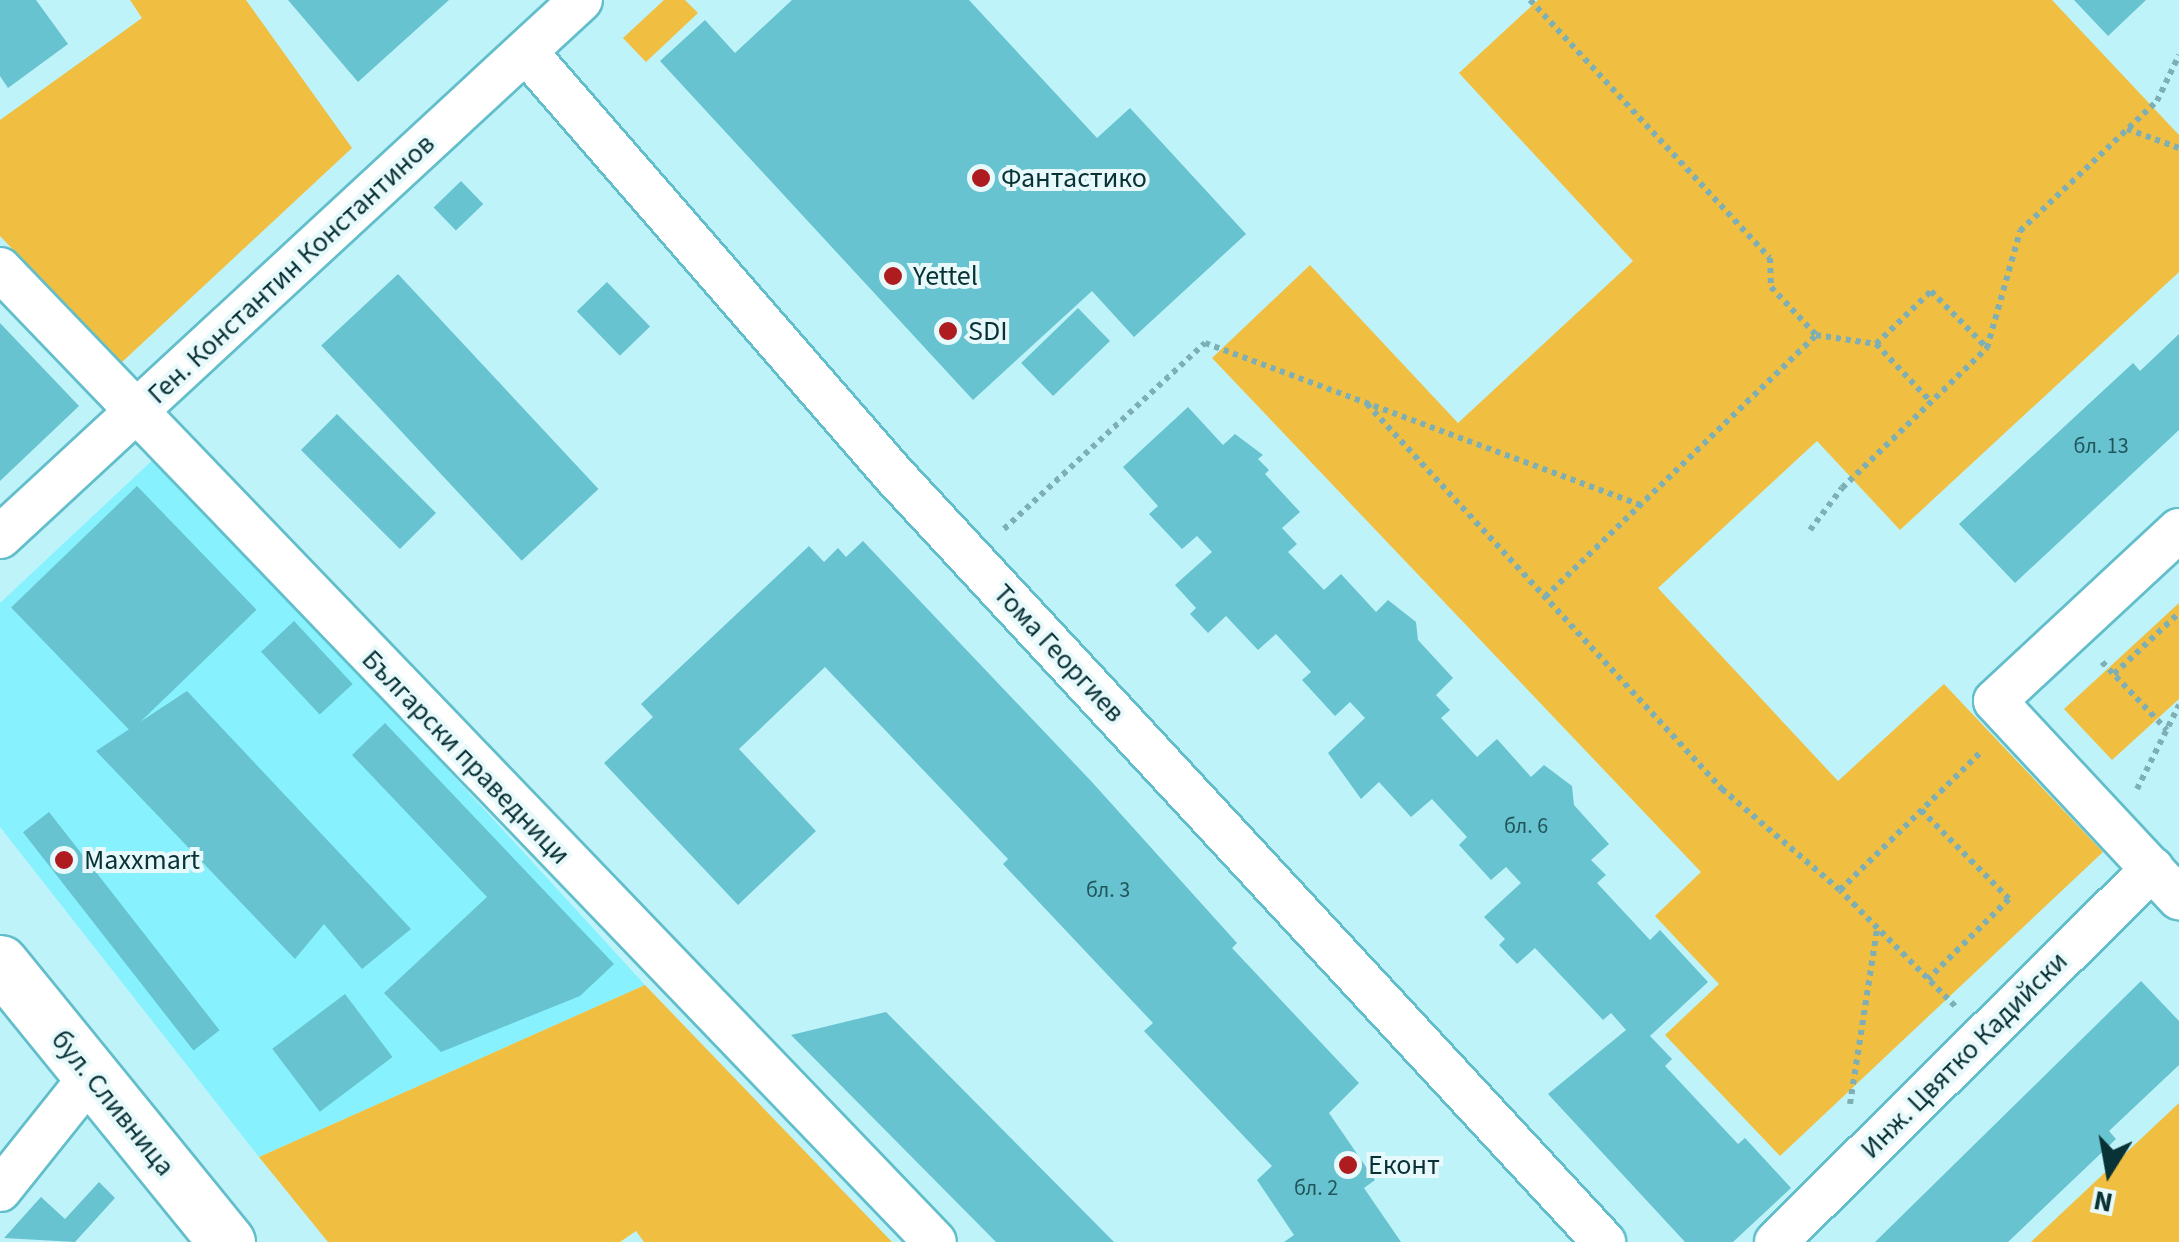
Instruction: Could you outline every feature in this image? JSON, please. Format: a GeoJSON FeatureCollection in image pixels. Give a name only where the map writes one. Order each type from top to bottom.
{"type":"FeatureCollection","features":[{"type":"Feature","properties":{"kind":"main road","name":"бул. Сливница"},"geometry":{"type":"LineString","coordinates":[[0,963],[227,1242]]}},
{"type":"Feature","properties":{"kind":"street","name":"Ген. Константин Константинов"},"geometry":{"type":"LineString","coordinates":[[0,538],[581,0]]}},
{"type":"Feature","properties":{"kind":"street","name":"Тома Георгиев"},"geometry":{"type":"LineString","coordinates":[[526,52],[972,559],[1604,1242]]}},
{"type":"Feature","properties":{"kind":"street","name":"Български праведници"},"geometry":{"type":"LineString","coordinates":[[0,269],[135,414],[935,1242]]}},
{"type":"Feature","properties":{"kind":"street"},"geometry":{"type":"LineString","coordinates":[[2166,884],[2004,711],[2072,630],[2179,530]]}},
{"type":"Feature","properties":{"kind":"street","name":"Инж. Цвятко Кадийски"},"geometry":{"type":"LineString","coordinates":[[1776,1242],[1984,1036],[2166,884]]}},
{"type":"Feature","properties":{"kind":"street"},"geometry":{"type":"LineString","coordinates":[[0,1190],[91,1076]]}},
{"type":"Feature","properties":{"kind":"path"},"geometry":{"type":"LineString","coordinates":[[1530,0],[1770,258],[1772,286],[1816,335],[1876,344],[1931,402]]}},
{"type":"Feature","properties":{"kind":"path"},"geometry":{"type":"LineString","coordinates":[[1810,530],[1842,488],[1987,348],[2020,231],[2156,101],[2179,55]]}},
{"type":"Feature","properties":{"kind":"path"},"geometry":{"type":"LineString","coordinates":[[2127,129],[2179,148]]}},
{"type":"Feature","properties":{"kind":"path"},"geometry":{"type":"LineString","coordinates":[[1876,344],[1930,290],[1987,348]]}},
{"type":"Feature","properties":{"kind":"path"},"geometry":{"type":"LineString","coordinates":[[1546,597],[1816,335]]}},
{"type":"Feature","properties":{"kind":"path"},"geometry":{"type":"LineString","coordinates":[[972,559],[1206,342],[1640,505]]}},
{"type":"Feature","properties":{"kind":"path"},"geometry":{"type":"LineString","coordinates":[[1366,403],[1722,789],[1840,890],[1984,1036]]}},
{"type":"Feature","properties":{"kind":"path"},"geometry":{"type":"LineString","coordinates":[[2114,674],[2179,613]]}},
{"type":"Feature","properties":{"kind":"path"},"geometry":{"type":"LineString","coordinates":[[2072,630],[2167,730]]}},
{"type":"Feature","properties":{"kind":"path"},"geometry":{"type":"LineString","coordinates":[[2116,831],[2179,705]]}},
{"type":"Feature","properties":{"kind":"path"},"geometry":{"type":"LineString","coordinates":[[1840,890],[1921,810],[2004,711]]}},
{"type":"Feature","properties":{"kind":"path"},"geometry":{"type":"LineString","coordinates":[[1921,810],[2009,899],[1928,980]]}},
{"type":"Feature","properties":{"kind":"path"},"geometry":{"type":"LineString","coordinates":[[1838,1180],[1877,928]]}},
{"type":"Feature","properties":{"kind":"shaded area"},"geometry":{"type":"Polygon","coordinates":[[[130,0],[246,0],[352,148],[121,363],[0,236],[0,120],[142,18],[130,0]]]}},
{"type":"Feature","properties":{"kind":"shaded area"},"geometry":{"type":"Polygon","coordinates":[[[664,0],[685,0],[698,13],[646,62],[623,38],[664,0]]]}},
{"type":"Feature","properties":{"kind":"shaded area"},"geometry":{"type":"Polygon","coordinates":[[[1538,0],[2052,0],[2179,135],[2179,272],[1900,530],[1817,441],[1658,588],[1838,781],[1944,684],[2103,852],[1780,1156],[1665,1035],[1719,984],[1655,916],[1701,872],[1212,358],[1310,265],[1458,423],[1633,261],[1459,73],[1538,0]]]}},
{"type":"Feature","properties":{"kind":"shaded area"},"geometry":{"type":"Polygon","coordinates":[[[159,454],[645,985],[259,1157],[0,827],[0,603],[159,454]]]}},
{"type":"Feature","properties":{"kind":"shaded area"},"geometry":{"type":"Polygon","coordinates":[[[2179,603],[2179,699],[2112,760],[2064,709],[2179,603]]]}},
{"type":"Feature","properties":{"kind":"shaded area"},"geometry":{"type":"Polygon","coordinates":[[[645,985],[892,1242],[644,1242],[636,1231],[620,1242],[328,1242],[259,1157],[645,985]]]}},
{"type":"Feature","properties":{"kind":"shaded area"},"geometry":{"type":"Polygon","coordinates":[[[2179,1103],[2179,1242],[2031,1242],[2179,1103]]]}},
{"type":"Feature","properties":{"kind":"building"},"geometry":{"type":"Polygon","coordinates":[[[0,0],[36,0],[68,44],[8,88],[0,76],[0,0]]]}},
{"type":"Feature","properties":{"kind":"building"},"geometry":{"type":"Polygon","coordinates":[[[288,0],[449,0],[358,82],[288,0]]]}},
{"type":"Feature","properties":{"kind":"building","name":"Фантастико"},"geometry":{"type":"Polygon","coordinates":[[[792,0],[969,0],[1097,138],[1130,108],[1246,234],[1134,337],[1092,291],[973,400],[660,61],[705,20],[735,53],[792,0]]]}},
{"type":"Feature","properties":{"kind":"building"},"geometry":{"type":"Polygon","coordinates":[[[2074,0],[2146,0],[2108,36],[2074,0]]]}},
{"type":"Feature","properties":{"kind":"building"},"geometry":{"type":"Polygon","coordinates":[[[461,181],[483,204],[456,230],[434,207],[461,181]]]}},
{"type":"Feature","properties":{"kind":"building"},"geometry":{"type":"Polygon","coordinates":[[[398,274],[599,489],[522,561],[321,346],[398,274]]]}},
{"type":"Feature","properties":{"kind":"building"},"geometry":{"type":"Polygon","coordinates":[[[607,282],[650,327],[620,356],[577,311],[607,282]]]}},
{"type":"Feature","properties":{"kind":"building"},"geometry":{"type":"Polygon","coordinates":[[[1078,308],[1110,341],[1053,396],[1021,363],[1078,308]]]}},
{"type":"Feature","properties":{"kind":"building"},"geometry":{"type":"Polygon","coordinates":[[[0,323],[79,406],[0,481],[0,323]]]}},
{"type":"Feature","properties":{"kind":"building"},"geometry":{"type":"Polygon","coordinates":[[[2179,334],[2179,430],[2015,583],[1959,524],[2133,363],[2140,371],[2179,334]]]}},
{"type":"Feature","properties":{"kind":"building"},"geometry":{"type":"Polygon","coordinates":[[[1188,407],[1223,445],[1235,434],[1263,455],[1258,459],[1269,470],[1265,474],[1300,512],[1282,528],[1297,544],[1288,552],[1324,590],[1341,574],[1376,612],[1388,600],[1416,622],[1418,640],[1453,678],[1436,695],[1450,710],[1441,718],[1477,757],[1497,739],[1531,777],[1544,765],[1572,786],[1574,805],[1609,844],[1591,860],[1606,875],[1597,883],[1650,940],[1660,930],[1708,982],[1650,1036],[1672,1059],[1665,1066],[1738,1144],[1745,1138],[1791,1188],[1733,1242],[1685,1242],[1548,1094],[1626,1030],[1611,1013],[1603,1020],[1535,948],[1517,964],[1499,945],[1505,939],[1484,917],[1521,883],[1506,867],[1491,880],[1459,845],[1467,837],[1432,799],[1411,817],[1379,782],[1361,799],[1328,753],[1365,718],[1350,702],[1335,716],[1302,680],[1311,672],[1276,634],[1258,650],[1226,616],[1208,633],[1190,614],[1196,608],[1175,585],[1212,552],[1197,536],[1182,549],[1149,514],[1158,506],[1123,467],[1188,407]]]}},
{"type":"Feature","properties":{"kind":"building"},"geometry":{"type":"Polygon","coordinates":[[[337,414],[436,513],[400,549],[301,450],[337,414]]]}},
{"type":"Feature","properties":{"kind":"building"},"geometry":{"type":"Polygon","coordinates":[[[137,486],[256,610],[131,731],[11,608],[137,486]]]}},
{"type":"Feature","properties":{"kind":"building"},"geometry":{"type":"Polygon","coordinates":[[[863,541],[1091,781],[1237,943],[1232,948],[1359,1083],[1329,1113],[1375,1180],[1364,1188],[1401,1242],[1284,1242],[1294,1235],[1257,1180],[1272,1166],[1144,1031],[1153,1023],[1003,864],[1008,859],[825,667],[739,749],[816,831],[738,905],[604,763],[653,717],[641,704],[809,546],[824,562],[838,548],[846,557],[863,541]]]}},
{"type":"Feature","properties":{"kind":"building"},"geometry":{"type":"Polygon","coordinates":[[[294,621],[353,684],[320,715],[261,652],[294,621]]]}},
{"type":"Feature","properties":{"kind":"building"},"geometry":{"type":"Polygon","coordinates":[[[187,691],[411,929],[362,969],[324,924],[295,959],[96,751],[187,691]]]}},
{"type":"Feature","properties":{"kind":"building"},"geometry":{"type":"Polygon","coordinates":[[[385,723],[614,964],[580,996],[441,1052],[384,993],[487,897],[352,755],[385,723]]]}},
{"type":"Feature","properties":{"kind":"building"},"geometry":{"type":"Polygon","coordinates":[[[49,812],[220,1030],[194,1051],[23,832],[49,812]]]}},
{"type":"Feature","properties":{"kind":"building"},"geometry":{"type":"Polygon","coordinates":[[[2141,981],[2179,1021],[2179,1065],[2109,1131],[2116,1139],[2008,1242],[1875,1242],[2141,981]]]}},
{"type":"Feature","properties":{"kind":"building"},"geometry":{"type":"Polygon","coordinates":[[[345,994],[393,1057],[320,1112],[272,1049],[345,994]]]}},
{"type":"Feature","properties":{"kind":"building"},"geometry":{"type":"Polygon","coordinates":[[[886,1012],[1114,1242],[996,1242],[791,1035],[886,1012]]]}},
{"type":"Feature","properties":{"kind":"building"},"geometry":{"type":"Polygon","coordinates":[[[99,1182],[115,1198],[75,1242],[4,1238],[41,1197],[65,1219],[99,1182]]]}},
{"type":"Feature","properties":{"kind":"place","name":"Фантастико"},"geometry":{"type":"Point","coordinates":[981,178]}},
{"type":"Feature","properties":{"kind":"place","name":"Yettel"},"geometry":{"type":"Point","coordinates":[893,276]}},
{"type":"Feature","properties":{"kind":"place","name":"SDI"},"geometry":{"type":"Point","coordinates":[948,331]}},
{"type":"Feature","properties":{"kind":"place","name":"Maxxmart"},"geometry":{"type":"Point","coordinates":[64,860]}},
{"type":"Feature","properties":{"kind":"place","name":"Еконт"},"geometry":{"type":"Point","coordinates":[1348,1165]}}]}
